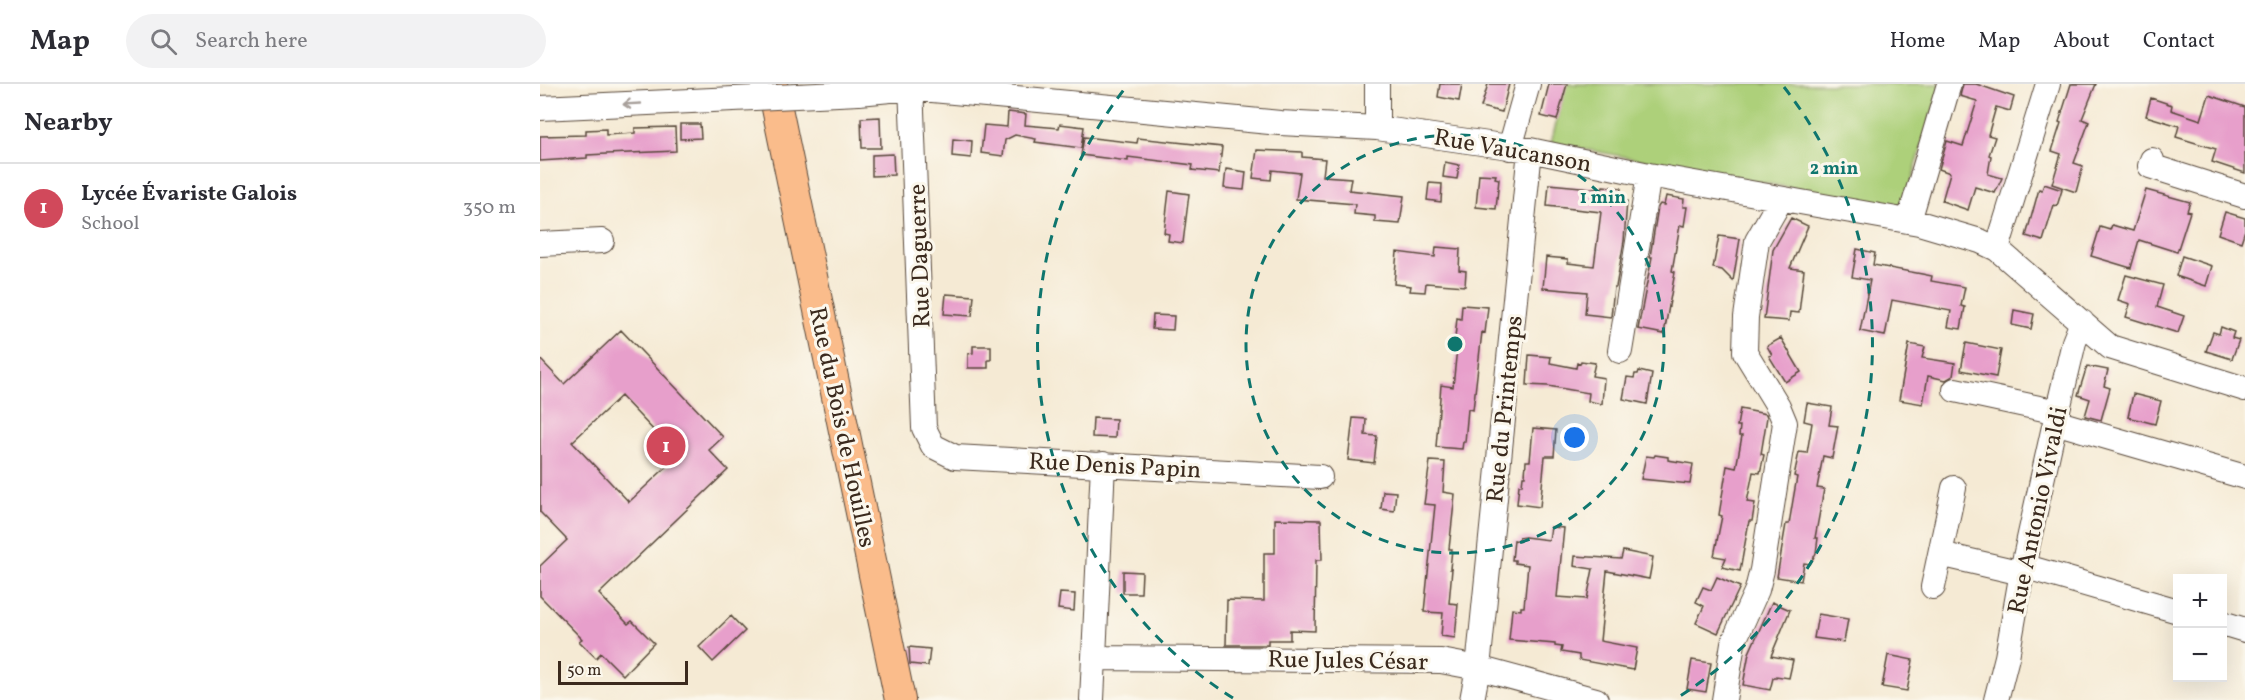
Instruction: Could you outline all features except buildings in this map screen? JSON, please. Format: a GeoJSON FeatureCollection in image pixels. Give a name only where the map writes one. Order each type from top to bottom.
{"type":"FeatureCollection","features":[{"type":"Feature","properties":{"kind":"main road","name":"Rue du Bois de Houilles"},"geometry":{"type":"LineString","coordinates":[[772,84],[900,700]]}},
{"type":"Feature","properties":{"kind":"street"},"geometry":{"type":"LineString","coordinates":[[1377,84],[1377,128]]}},
{"type":"Feature","properties":{"kind":"street","name":"Rue du Printemps"},"geometry":{"type":"LineString","coordinates":[[1472,700],[1478,668],[1520,149],[1528,84]]}},
{"type":"Feature","properties":{"kind":"street"},"geometry":{"type":"LineString","coordinates":[[1909,221],[1949,84]]}},
{"type":"Feature","properties":{"kind":"street"},"geometry":{"type":"LineString","coordinates":[[1997,249],[2048,84]]}},
{"type":"Feature","properties":{"kind":"street","name":"Rue Vaucanson"},"geometry":{"type":"LineString","coordinates":[[540,108],[859,93],[911,86],[1280,123],[1377,128],[1520,149],[1649,175],[1909,221],[1980,241],[1997,249],[2110,347],[2245,388]]}},
{"type":"Feature","properties":{"kind":"street","name":"Rue Daguerre"},"geometry":{"type":"LineString","coordinates":[[911,86],[924,428]]}},
{"type":"Feature","properties":{"kind":"street"},"geometry":{"type":"LineString","coordinates":[[2152,160],[2150,166],[2245,196]]}},
{"type":"Feature","properties":{"kind":"street"},"geometry":{"type":"LineString","coordinates":[[1620,351],[1649,175]]}},
{"type":"Feature","properties":{"kind":"street"},"geometry":{"type":"LineString","coordinates":[[1724,700],[1733,643],[1757,590],[1762,570],[1785,423],[1778,406],[1745,352],[1746,317],[1757,241],[1781,199]]}},
{"type":"Feature","properties":{"kind":"street"},"geometry":{"type":"LineString","coordinates":[[540,244],[602,241]]}},
{"type":"Feature","properties":{"kind":"street","name":"Rue Antonio Vivaldi"},"geometry":{"type":"LineString","coordinates":[[1996,700],[2007,657],[2022,570],[2074,342],[2082,322]]}},
{"type":"Feature","properties":{"kind":"street"},"geometry":{"type":"LineString","coordinates":[[1955,390],[2057,417],[2245,477]]}},
{"type":"Feature","properties":{"kind":"street","name":"Rue Denis Papin"},"geometry":{"type":"LineString","coordinates":[[924,428],[933,447],[955,457],[1320,477]]}},
{"type":"Feature","properties":{"kind":"street"},"geometry":{"type":"LineString","coordinates":[[1092,700],[1103,464]]}},
{"type":"Feature","properties":{"kind":"street"},"geometry":{"type":"LineString","coordinates":[[1933,587],[1954,488]]}},
{"type":"Feature","properties":{"kind":"street"},"geometry":{"type":"LineString","coordinates":[[1940,554],[2022,570],[2173,609]]}},
{"type":"Feature","properties":{"kind":"street"},"geometry":{"type":"LineString","coordinates":[[2227,624],[2245,630]]}},
{"type":"Feature","properties":{"kind":"street","name":"Rue Jules César"},"geometry":{"type":"LineString","coordinates":[[1094,658],[1441,661],[1478,668],[1596,700]]}},
{"type":"Feature","properties":{"kind":"green space"},"geometry":{"type":"Polygon","coordinates":[[[1566,84],[1941,84],[1903,209],[1551,143],[1566,84]]]}},
{"type":"Feature","properties":{"kind":"place","name":"Lycée Évariste Galois"},"geometry":{"type":"Point","coordinates":[666,446]}}]}
